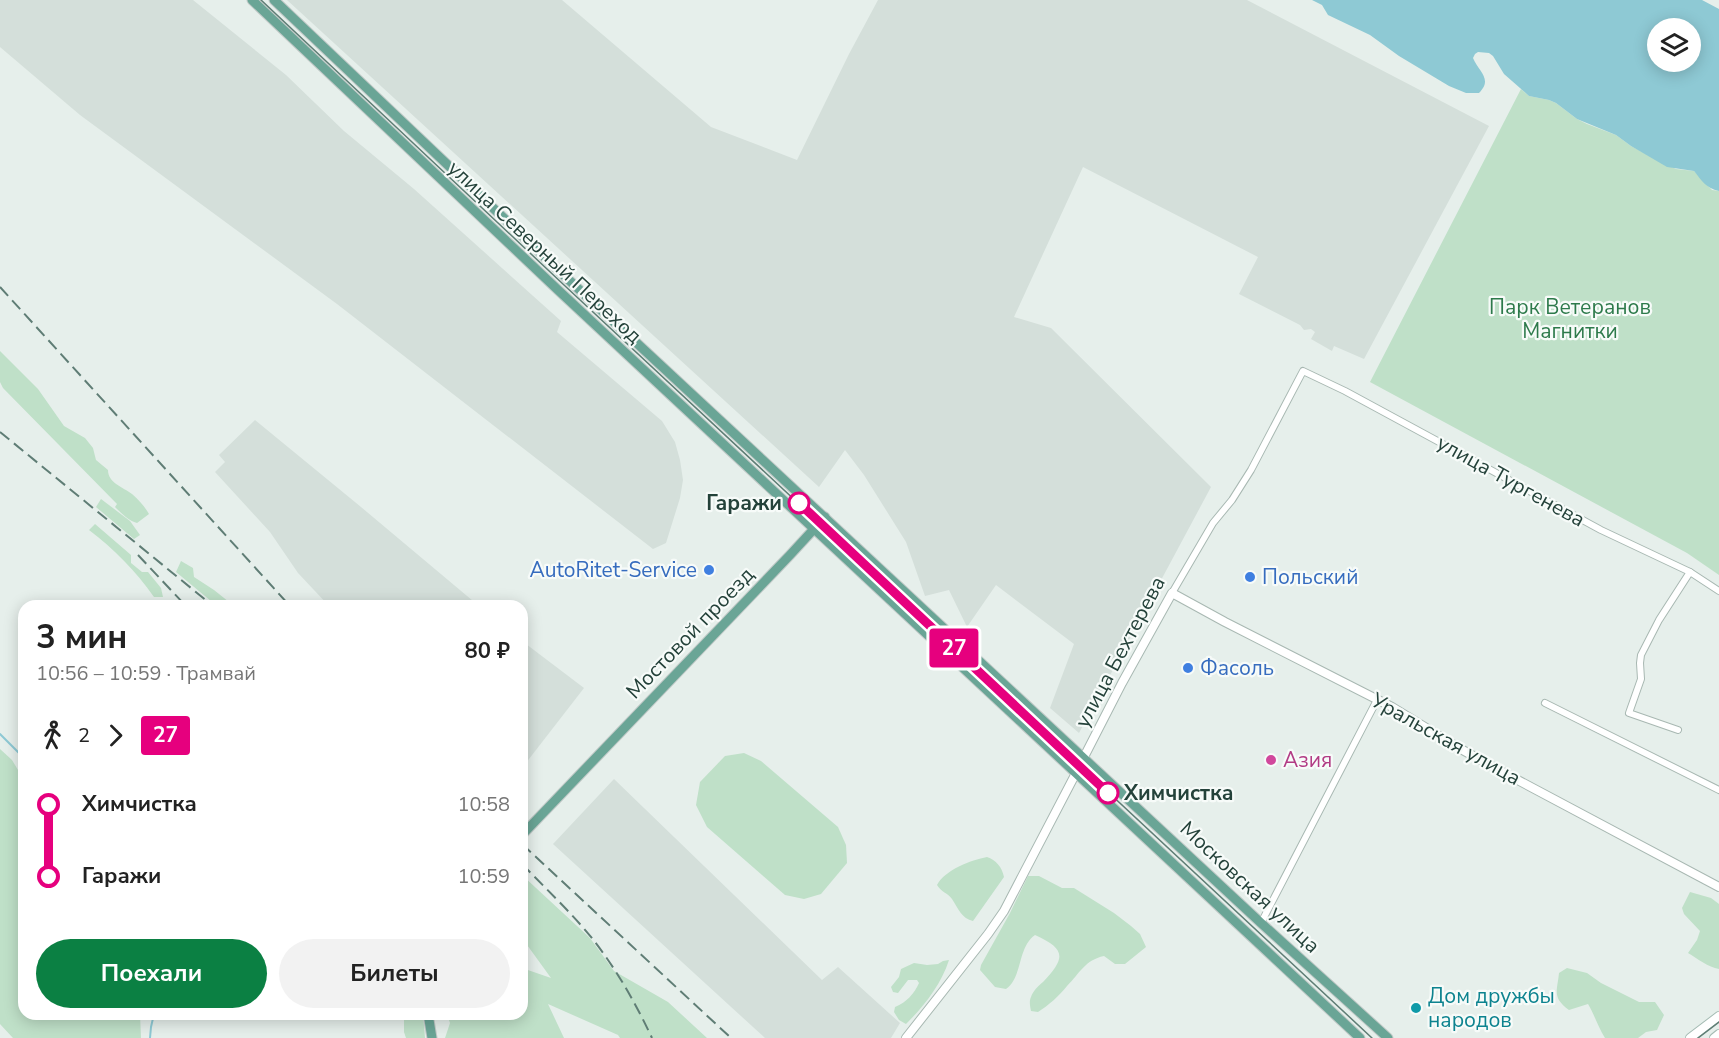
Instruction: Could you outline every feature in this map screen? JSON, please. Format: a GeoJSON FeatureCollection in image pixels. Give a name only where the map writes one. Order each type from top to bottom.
{"type":"FeatureCollection","features":[{"type":"Feature","properties":{"kind":"main road","name":"улица Северный Переход"},"geometry":{"type":"LineString","coordinates":[[252,0],[558,290],[814,528]]}},
{"type":"Feature","properties":{"kind":"main road","name":"улица Северный Переход"},"geometry":{"type":"LineString","coordinates":[[274,0],[561,272],[825,517]]}},
{"type":"Feature","properties":{"kind":"main road","name":"Мостовой проезд"},"geometry":{"type":"LineString","coordinates":[[528,829],[825,517]]}},
{"type":"Feature","properties":{"kind":"main road","name":"Московская улица"},"geometry":{"type":"LineString","coordinates":[[825,517],[968,652],[1388,1038]]}},
{"type":"Feature","properties":{"kind":"main road","name":"Московская улица"},"geometry":{"type":"LineString","coordinates":[[814,528],[1360,1038]]}},
{"type":"Feature","properties":{"kind":"main road","name":"улица Бехтерева"},"geometry":{"type":"LineString","coordinates":[[1076,773],[1084,757]]}},
{"type":"Feature","properties":{"kind":"main road"},"geometry":{"type":"LineString","coordinates":[[1690,1038],[1719,1016]]}},
{"type":"Feature","properties":{"kind":"main road"},"geometry":{"type":"LineString","coordinates":[[430,1020],[432,1038]]}},
{"type":"Feature","properties":{"kind":"main road"},"geometry":{"type":"LineString","coordinates":[[1714,1038],[1719,1034]]}},
{"type":"Feature","properties":{"kind":"street","name":"улица Тургенева"},"geometry":{"type":"LineString","coordinates":[[1303,371],[1345,391],[1601,530],[1690,572],[1719,591]]}},
{"type":"Feature","properties":{"kind":"street","name":"улица Бехтерева"},"geometry":{"type":"LineString","coordinates":[[1084,757],[1172,593],[1213,523],[1232,500],[1251,470],[1303,371]]}},
{"type":"Feature","properties":{"kind":"street"},"geometry":{"type":"LineString","coordinates":[[1678,730],[1629,713],[1641,679],[1641,655],[1659,620],[1690,572]]}},
{"type":"Feature","properties":{"kind":"street","name":"Уральская улица"},"geometry":{"type":"LineString","coordinates":[[1172,593],[1392,707],[1487,764],[1719,887]]}},
{"type":"Feature","properties":{"kind":"street"},"geometry":{"type":"LineString","coordinates":[[1261,923],[1377,700]]}},
{"type":"Feature","properties":{"kind":"street"},"geometry":{"type":"LineString","coordinates":[[1545,703],[1719,790]]}},
{"type":"Feature","properties":{"kind":"street","name":"улица Бехтерева"},"geometry":{"type":"LineString","coordinates":[[906,1038],[1004,911],[1076,773]]}},
{"type":"Feature","properties":{"kind":"shaded area"},"geometry":{"type":"Polygon","coordinates":[[[0,0],[193,0],[286,75],[344,131],[414,189],[561,321],[557,332],[662,421],[675,442],[683,480],[666,543],[653,549],[337,304],[80,115],[0,47],[0,0]]]}},
{"type":"Feature","properties":{"kind":"shaded area"},"geometry":{"type":"Polygon","coordinates":[[[287,0],[562,0],[711,127],[797,160],[878,0],[1247,0],[1489,126],[1364,359],[1334,346],[1332,351],[1311,339],[1315,332],[1311,329],[1304,330],[1300,325],[1239,294],[1258,257],[1083,167],[1014,317],[1051,328],[1211,487],[1079,733],[1050,708],[1074,644],[996,585],[967,627],[949,590],[925,596],[906,542],[864,475],[845,450],[819,487],[287,0]]]}},
{"type":"Feature","properties":{"kind":"shaded area"},"geometry":{"type":"Polygon","coordinates":[[[255,420],[472,600],[323,600],[298,573],[270,532],[215,472],[225,462],[219,455],[255,420]]]}},
{"type":"Feature","properties":{"kind":"shaded area"},"geometry":{"type":"Polygon","coordinates":[[[528,646],[584,688],[528,760],[528,646]]]}},
{"type":"Feature","properties":{"kind":"shaded area"},"geometry":{"type":"Polygon","coordinates":[[[614,779],[822,980],[838,967],[900,1023],[891,1038],[765,1038],[553,844],[614,779]]]}},
{"type":"Feature","properties":{"kind":"green space","name":"Парк Ветеранов Магнитки"},"geometry":{"type":"Polygon","coordinates":[[[1521,89],[1529,96],[1556,103],[1577,119],[1616,135],[1657,160],[1676,169],[1694,171],[1712,190],[1719,191],[1719,575],[1687,553],[1370,382],[1521,89]]]}},
{"type":"Feature","properties":{"kind":"green space"},"geometry":{"type":"Polygon","coordinates":[[[0,351],[38,389],[64,426],[85,438],[93,448],[96,460],[108,470],[110,478],[135,496],[149,514],[137,523],[122,514],[115,507],[117,504],[3,388],[0,382],[0,351]]]}},
{"type":"Feature","properties":{"kind":"green space"},"geometry":{"type":"Polygon","coordinates":[[[101,499],[130,521],[140,535],[134,539],[96,507],[101,499]]]}},
{"type":"Feature","properties":{"kind":"green space"},"geometry":{"type":"Polygon","coordinates":[[[95,524],[131,555],[131,563],[142,572],[148,572],[161,588],[163,597],[154,597],[124,561],[89,530],[95,524]]]}},
{"type":"Feature","properties":{"kind":"green space"},"geometry":{"type":"Polygon","coordinates":[[[181,561],[193,568],[194,577],[226,600],[210,600],[176,572],[181,561]]]}},
{"type":"Feature","properties":{"kind":"green space"},"geometry":{"type":"Polygon","coordinates":[[[0,749],[12,760],[18,770],[18,1020],[140,1020],[141,1038],[13,1038],[0,1024],[0,749]]]}},
{"type":"Feature","properties":{"kind":"green space"},"geometry":{"type":"Polygon","coordinates":[[[744,753],[761,761],[838,827],[846,845],[847,863],[821,894],[804,899],[785,895],[707,827],[696,805],[700,782],[725,756],[744,753]]]}},
{"type":"Feature","properties":{"kind":"green space"},"geometry":{"type":"Polygon","coordinates":[[[987,857],[998,864],[1004,877],[973,921],[969,920],[937,885],[952,870],[987,857]]]}},
{"type":"Feature","properties":{"kind":"green space"},"geometry":{"type":"Polygon","coordinates":[[[1028,876],[1039,876],[1062,888],[1074,888],[1131,926],[1140,934],[1146,947],[1125,964],[1115,964],[1104,956],[1097,958],[1083,968],[1050,1003],[1038,1012],[1031,1011],[1030,1000],[1033,993],[1051,974],[1059,960],[1057,950],[1053,945],[1035,935],[1025,947],[1015,977],[1006,989],[995,987],[980,970],[1028,876]]]}},
{"type":"Feature","properties":{"kind":"green space"},"geometry":{"type":"Polygon","coordinates":[[[528,881],[590,938],[614,971],[668,1002],[707,1038],[620,1038],[618,1035],[548,1004],[564,1038],[445,1038],[449,1020],[528,1020],[528,970],[551,978],[528,946],[528,881]]]}},
{"type":"Feature","properties":{"kind":"green space"},"geometry":{"type":"Polygon","coordinates":[[[1690,892],[1711,898],[1719,904],[1719,969],[1707,965],[1688,953],[1700,931],[1684,914],[1682,908],[1690,892]]]}},
{"type":"Feature","properties":{"kind":"green space"},"geometry":{"type":"Polygon","coordinates":[[[949,960],[937,986],[919,1010],[906,1024],[899,1020],[894,1012],[895,1007],[910,997],[919,983],[917,980],[908,980],[898,993],[893,992],[891,987],[899,977],[901,969],[914,963],[927,965],[949,960]]]}},
{"type":"Feature","properties":{"kind":"green space"},"geometry":{"type":"Polygon","coordinates":[[[1567,968],[1587,973],[1601,983],[1639,1002],[1655,1002],[1664,1015],[1657,1030],[1646,1032],[1638,1038],[1605,1038],[1588,1004],[1569,1010],[1558,998],[1559,973],[1567,968]]]}},
{"type":"Feature","properties":{"kind":"green space"},"geometry":{"type":"Polygon","coordinates":[[[404,1020],[424,1020],[425,1038],[406,1038],[404,1020]]]}},
{"type":"Feature","properties":{"kind":"water"},"geometry":{"type":"Polygon","coordinates":[[[1312,0],[1702,0],[1719,9],[1719,191],[1707,186],[1694,171],[1667,167],[1616,135],[1577,119],[1556,103],[1529,96],[1504,74],[1489,53],[1478,52],[1473,58],[1485,79],[1483,88],[1479,93],[1466,93],[1449,86],[1399,56],[1370,35],[1328,15],[1322,5],[1312,0]]]}},
{"type":"Feature","properties":{"kind":"waterway"},"geometry":{"type":"LineString","coordinates":[[0,734],[18,752]]}},
{"type":"Feature","properties":{"kind":"waterway"},"geometry":{"type":"LineString","coordinates":[[150,1038],[153,1020]]}},
{"type":"Feature","properties":{"kind":"tram line"},"geometry":{"type":"LineString","coordinates":[[261,0],[1372,1038]]}},
{"type":"Feature","properties":{"kind":"tram line","name":"27"},"geometry":{"type":"LineString","coordinates":[[799,503],[1108,793]]}},
{"type":"Feature","properties":{"kind":"tram line"},"geometry":{"type":"LineString","coordinates":[[1698,1038],[1719,1022]]}},
{"type":"Feature","properties":{"kind":"railway"},"geometry":{"type":"LineString","coordinates":[[0,287],[285,600]]}},
{"type":"Feature","properties":{"kind":"railway"},"geometry":{"type":"LineString","coordinates":[[0,432],[206,600]]}},
{"type":"Feature","properties":{"kind":"railway"},"geometry":{"type":"LineString","coordinates":[[138,555],[180,600]]}},
{"type":"Feature","properties":{"kind":"railway"},"geometry":{"type":"LineString","coordinates":[[528,850],[731,1038]]}},
{"type":"Feature","properties":{"kind":"railway"},"geometry":{"type":"LineString","coordinates":[[528,870],[595,942],[626,988],[652,1038]]}},
{"type":"Feature","properties":{"kind":"place","name":"Гаражи"},"geometry":{"type":"Point","coordinates":[799,503]}},
{"type":"Feature","properties":{"kind":"place","name":"AutoRitet-Service"},"geometry":{"type":"Point","coordinates":[709,570]}},
{"type":"Feature","properties":{"kind":"place","name":"Польский"},"geometry":{"type":"Point","coordinates":[1250,577]}},
{"type":"Feature","properties":{"kind":"place","name":"Фасоль"},"geometry":{"type":"Point","coordinates":[1188,668]}},
{"type":"Feature","properties":{"kind":"place","name":"Азия"},"geometry":{"type":"Point","coordinates":[1271,760]}},
{"type":"Feature","properties":{"kind":"place","name":"Химчистка"},"geometry":{"type":"Point","coordinates":[1108,793]}},
{"type":"Feature","properties":{"kind":"place","name":"Дом дружбы народов"},"geometry":{"type":"Point","coordinates":[1416,1008]}}]}
